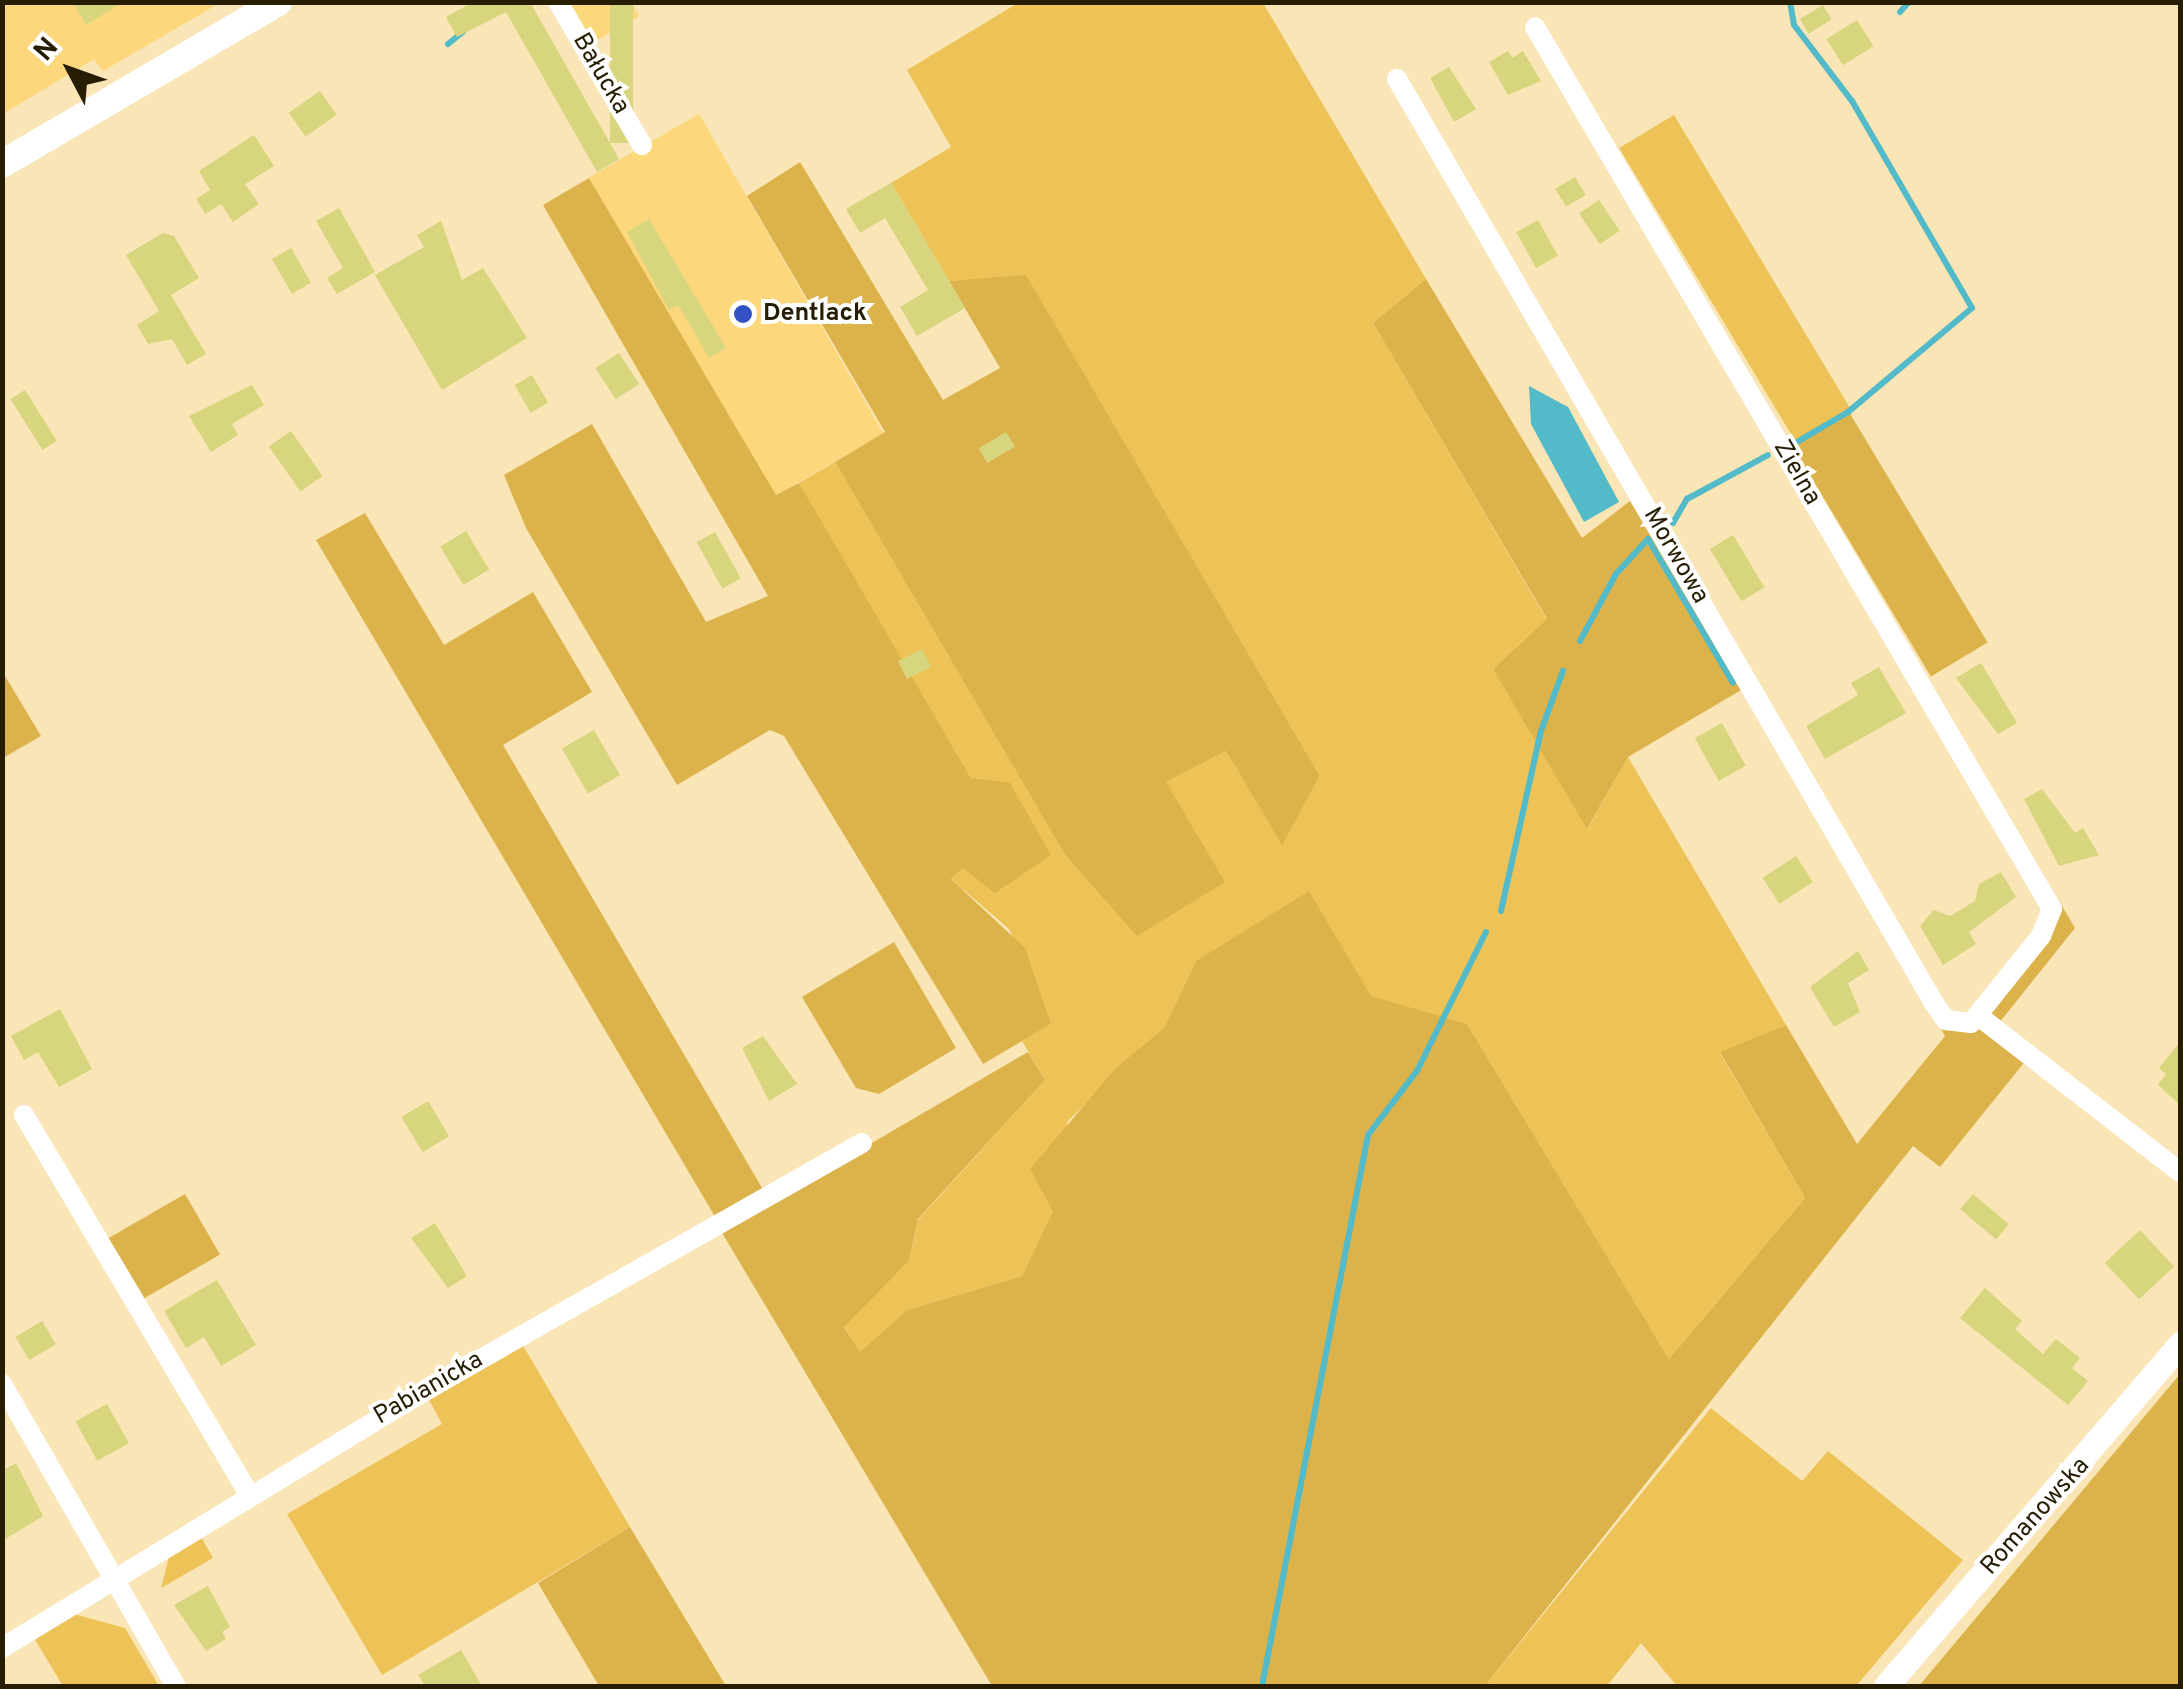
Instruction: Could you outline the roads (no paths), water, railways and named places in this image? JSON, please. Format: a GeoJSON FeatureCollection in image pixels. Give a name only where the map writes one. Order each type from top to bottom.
{"type":"FeatureCollection","features":[{"type":"Feature","properties":{"kind":"main road"},"geometry":{"type":"LineString","coordinates":[[2,164],[278,2]]}},
{"type":"Feature","properties":{"kind":"street","name":"Bałucka"},"geometry":{"type":"LineString","coordinates":[[558,2],[642,145]]}},
{"type":"Feature","properties":{"kind":"street","name":"Zielna"},"geometry":{"type":"LineString","coordinates":[[1535,27],[2052,920],[1969,1021]]}},
{"type":"Feature","properties":{"kind":"street","name":"Morwowa"},"geometry":{"type":"LineString","coordinates":[[1398,78],[1934,1003],[1969,1021],[2180,1172]]}},
{"type":"Feature","properties":{"kind":"street"},"geometry":{"type":"LineString","coordinates":[[24,1114],[250,1496]]}},
{"type":"Feature","properties":{"kind":"street","name":"Pabianicka"},"geometry":{"type":"LineString","coordinates":[[2,1648],[116,1585],[250,1496],[862,1143]]}},
{"type":"Feature","properties":{"kind":"street","name":"Romanowska"},"geometry":{"type":"LineString","coordinates":[[1886,1686],[2180,1344]]}},
{"type":"Feature","properties":{"kind":"street"},"geometry":{"type":"LineString","coordinates":[[2,1384],[176,1686]]}},
{"type":"Feature","properties":{"kind":"water"},"geometry":{"type":"Polygon","coordinates":[[[1529,386],[1568,407],[1619,502],[1584,522],[1531,424],[1529,386]]]}},
{"type":"Feature","properties":{"kind":"waterway"},"geometry":{"type":"LineString","coordinates":[[1790,2],[1794,25],[1852,101],[1972,308],[1848,412],[1797,442]]}},
{"type":"Feature","properties":{"kind":"waterway"},"geometry":{"type":"LineString","coordinates":[[1900,12],[1909,2]]}},
{"type":"Feature","properties":{"kind":"waterway"},"geometry":{"type":"LineString","coordinates":[[448,44],[463,32]]}},
{"type":"Feature","properties":{"kind":"waterway"},"geometry":{"type":"LineString","coordinates":[[1673,523],[1687,499],[1768,455]]}},
{"type":"Feature","properties":{"kind":"waterway"},"geometry":{"type":"LineString","coordinates":[[1580,641],[1616,574],[1648,539],[1733,683]]}},
{"type":"Feature","properties":{"kind":"waterway"},"geometry":{"type":"LineString","coordinates":[[1501,911],[1541,731],[1563,671]]}},
{"type":"Feature","properties":{"kind":"waterway"},"geometry":{"type":"LineString","coordinates":[[1262,1686],[1368,1135],[1417,1071],[1486,932]]}},
{"type":"Feature","properties":{"kind":"place","name":"Dentlack"},"geometry":{"type":"Point","coordinates":[743,314]}}]}
